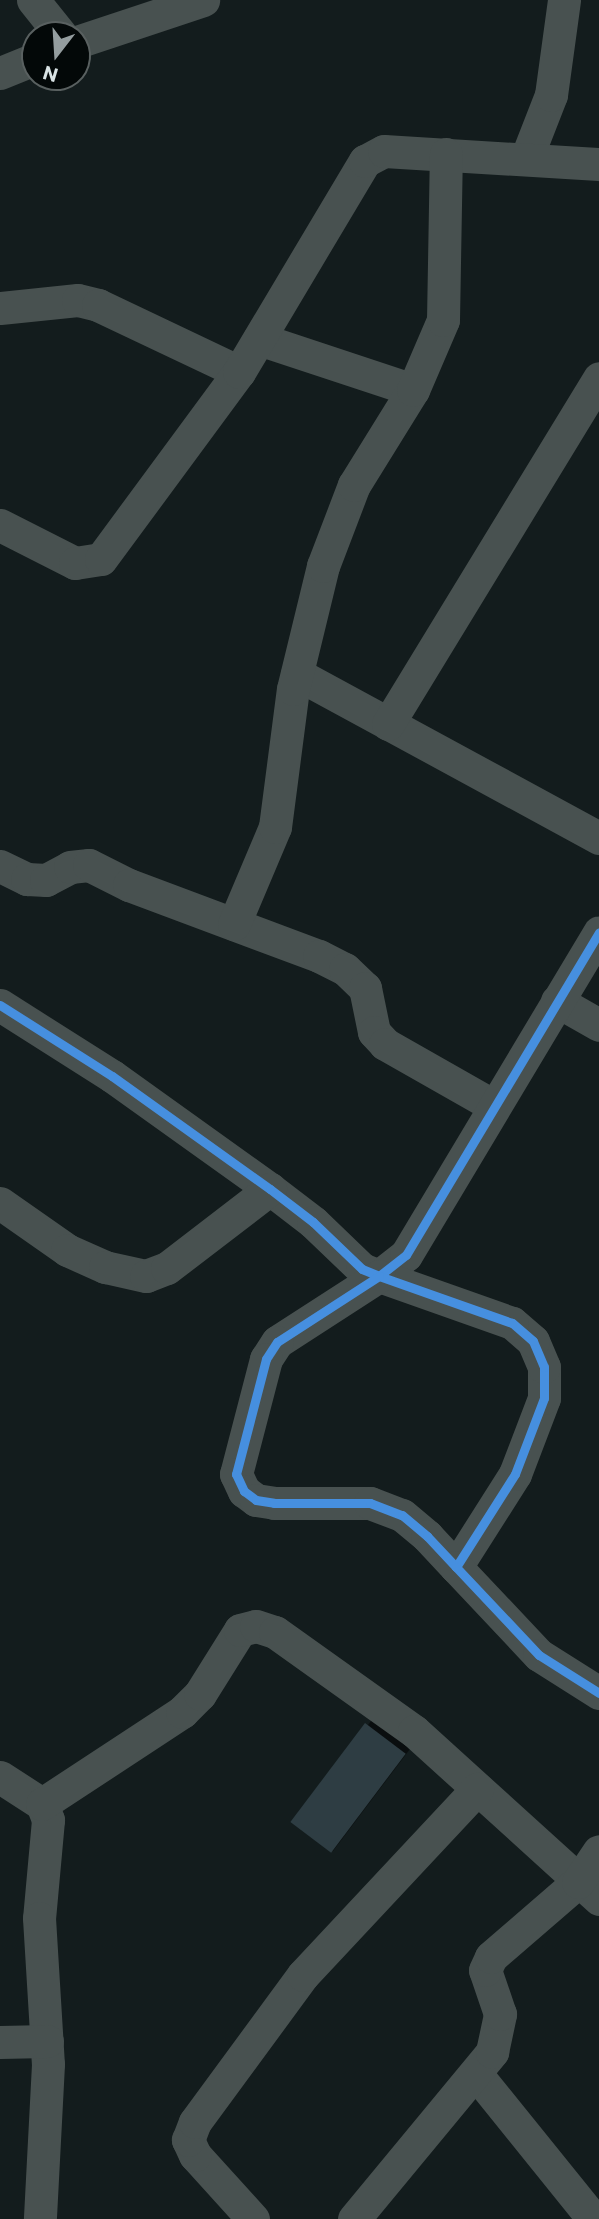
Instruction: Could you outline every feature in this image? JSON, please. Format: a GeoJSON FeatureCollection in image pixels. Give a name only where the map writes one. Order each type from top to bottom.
{"type":"FeatureCollection","features":[{"type":"Feature","properties":{"kind":"street"},"geometry":{"type":"LineString","coordinates":[[33,0],[50,21]]}},
{"type":"Feature","properties":{"kind":"street"},"geometry":{"type":"LineString","coordinates":[[91,37],[202,0]]}},
{"type":"Feature","properties":{"kind":"street"},"geometry":{"type":"LineString","coordinates":[[526,159],[551,95],[565,0]]}},
{"type":"Feature","properties":{"kind":"street"},"geometry":{"type":"LineString","coordinates":[[0,73],[21,65]]}},
{"type":"Feature","properties":{"kind":"street"},"geometry":{"type":"LineString","coordinates":[[0,525],[75,563],[101,559],[239,372],[365,161],[384,151],[599,164]]}},
{"type":"Feature","properties":{"kind":"street"},"geometry":{"type":"LineString","coordinates":[[234,924],[275,827],[297,674],[323,566],[354,485],[413,390],[443,320],[446,154]]}},
{"type":"Feature","properties":{"kind":"street"},"geometry":{"type":"LineString","coordinates":[[0,308],[78,300],[98,304],[239,372]]}},
{"type":"Feature","properties":{"kind":"street"},"geometry":{"type":"LineString","coordinates":[[259,339],[413,390]]}},
{"type":"Feature","properties":{"kind":"street"},"geometry":{"type":"LineString","coordinates":[[388,724],[599,378]]}},
{"type":"Feature","properties":{"kind":"street"},"geometry":{"type":"LineString","coordinates":[[297,674],[599,838]]}},
{"type":"Feature","properties":{"kind":"street"},"geometry":{"type":"LineString","coordinates":[[0,866],[27,879],[46,880],[70,867],[89,865],[345,969],[365,988],[374,1032],[385,1044],[494,1106]]}},
{"type":"Feature","properties":{"kind":"street"},"geometry":{"type":"LineString","coordinates":[[599,932],[406,1255],[379,1276],[276,1342],[254,1391],[236,1474],[244,1491],[256,1500],[370,1503],[402,1515],[456,1567],[539,1655],[599,1693]]}},
{"type":"Feature","properties":{"kind":"street"},"geometry":{"type":"LineString","coordinates":[[557,1001],[599,1025]]}},
{"type":"Feature","properties":{"kind":"street"},"geometry":{"type":"LineString","coordinates":[[0,1005],[112,1076],[270,1189],[313,1222],[362,1269],[512,1324],[533,1341],[544,1367],[544,1398],[515,1474],[456,1567]]}},
{"type":"Feature","properties":{"kind":"street"},"geometry":{"type":"LineString","coordinates":[[0,1203],[67,1250],[105,1267],[146,1276],[167,1268],[270,1189]]}},
{"type":"Feature","properties":{"kind":"street"},"geometry":{"type":"LineString","coordinates":[[43,1804],[182,1712],[201,1693],[240,1630],[256,1626],[275,1632],[414,1731],[588,1891]]}},
{"type":"Feature","properties":{"kind":"street"},"geometry":{"type":"LineString","coordinates":[[0,1777],[43,1804],[48,1820],[40,1918],[47,2041],[40,2219]]}},
{"type":"Feature","properties":{"kind":"street"},"geometry":{"type":"LineString","coordinates":[[253,2219],[195,2155],[188,2140],[195,2122],[303,1975],[477,1789]]}},
{"type":"Feature","properties":{"kind":"street"},"geometry":{"type":"LineString","coordinates":[[354,2219],[477,2075],[492,2052],[499,2029],[500,2014],[485,1970],[491,1957],[588,1891],[599,1851]]}},
{"type":"Feature","properties":{"kind":"street"},"geometry":{"type":"LineString","coordinates":[[0,2042],[47,2041]]}},
{"type":"Feature","properties":{"kind":"street"},"geometry":{"type":"LineString","coordinates":[[477,2075],[593,2219]]}},
{"type":"Feature","properties":{"kind":"building"},"geometry":{"type":"Polygon","coordinates":[[[365,1723],[406,1754],[331,1853],[290,1822],[365,1723]]]}},
{"type":"Feature","properties":{"kind":"cycle path"},"geometry":{"type":"LineString","coordinates":[[0,1005],[112,1076],[313,1222],[362,1269],[379,1276],[406,1255],[599,932]]}},
{"type":"Feature","properties":{"kind":"cycle path"},"geometry":{"type":"LineString","coordinates":[[456,1567],[515,1474],[544,1398],[544,1367],[533,1341],[512,1323],[379,1276],[277,1342],[266,1359],[236,1474],[244,1491],[256,1500],[274,1503],[370,1503],[402,1515],[427,1536],[456,1567],[539,1655],[599,1693]]}}]}
